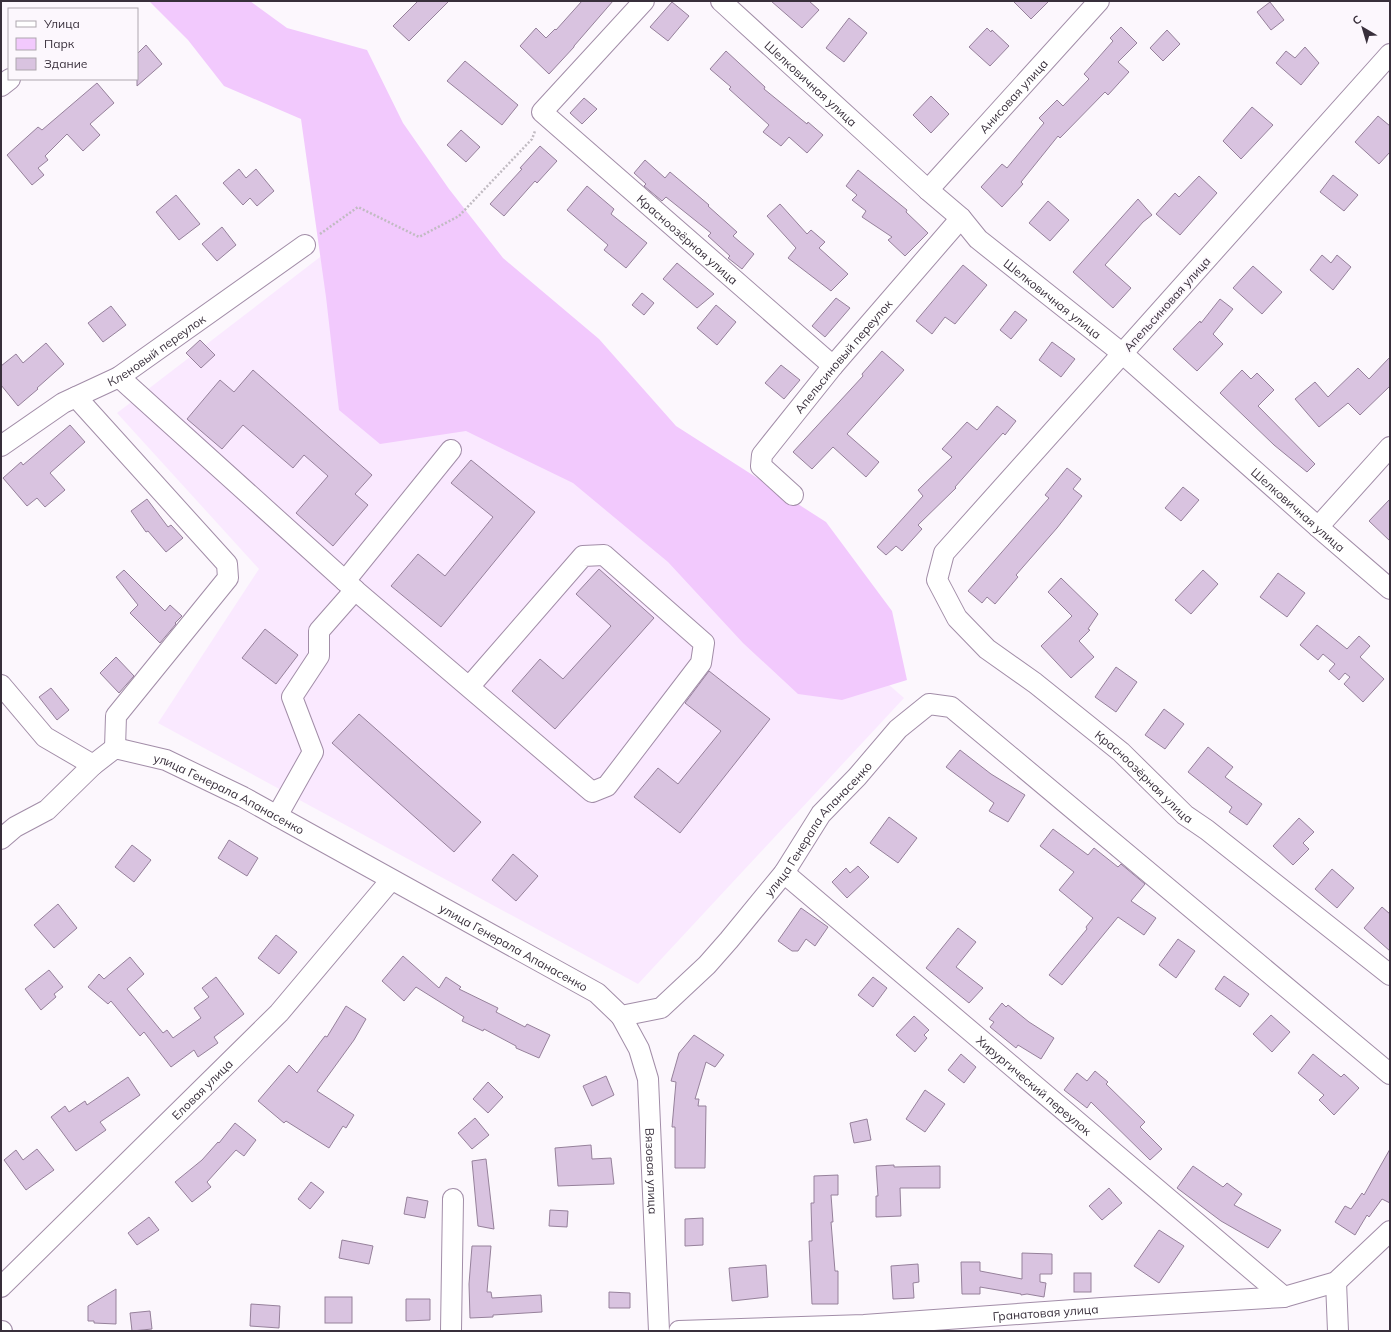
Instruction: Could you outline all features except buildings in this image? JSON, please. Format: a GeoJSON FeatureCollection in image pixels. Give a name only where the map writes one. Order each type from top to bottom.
{"type":"FeatureCollection","features":[{"type":"Feature","properties":{"kind":"street"},"geometry":{"type":"LineString","coordinates":[[542,112],[644,1]]}},
{"type":"Feature","properties":{"kind":"street","name":"Анисовая улица"},"geometry":{"type":"LineString","coordinates":[[928,190],[1099,1]]}},
{"type":"Feature","properties":{"kind":"street","name":"Шелковичная улица"},"geometry":{"type":"LineString","coordinates":[[723,2],[928,190],[961,218],[978,239],[1123,354],[1390,589]]}},
{"type":"Feature","properties":{"kind":"street","name":"Апельсиновая улица"},"geometry":{"type":"LineString","coordinates":[[944,553],[1390,54]]}},
{"type":"Feature","properties":{"kind":"street","name":"Красноозёрная улица"},"geometry":{"type":"LineString","coordinates":[[542,112],[833,366]]}},
{"type":"Feature","properties":{"kind":"street","name":"Апельсиновый переулок"},"geometry":{"type":"LineString","coordinates":[[793,495],[761,466],[762,455],[833,366],[961,218]]}},
{"type":"Feature","properties":{"kind":"street","name":"Кленовый переулок"},"geometry":{"type":"LineString","coordinates":[[1,446],[63,403],[119,377],[305,244]]}},
{"type":"Feature","properties":{"kind":"street"},"geometry":{"type":"LineString","coordinates":[[119,377],[350,586],[468,687],[592,792],[607,786],[701,663],[704,643],[604,554],[583,556],[468,687]]}},
{"type":"Feature","properties":{"kind":"street"},"geometry":{"type":"LineString","coordinates":[[1,839],[15,827],[46,810],[93,765],[115,748],[116,716],[228,578],[227,564],[76,397]]}},
{"type":"Feature","properties":{"kind":"street"},"geometry":{"type":"LineString","coordinates":[[1318,527],[1390,447]]}},
{"type":"Feature","properties":{"kind":"street"},"geometry":{"type":"LineString","coordinates":[[277,816],[313,752],[292,697],[319,656],[319,631],[350,586],[451,450]]}},
{"type":"Feature","properties":{"kind":"street","name":"Красноозёрная улица"},"geometry":{"type":"LineString","coordinates":[[944,553],[937,580],[957,618],[987,649],[1035,683],[1121,752],[1185,815],[1213,835],[1390,975]]}},
{"type":"Feature","properties":{"kind":"street"},"geometry":{"type":"LineString","coordinates":[[1,685],[45,737],[93,765]]}},
{"type":"Feature","properties":{"kind":"street","name":"улица Генерала Апанасенко"},"geometry":{"type":"LineString","coordinates":[[115,748],[166,760],[243,797],[597,993],[621,1016],[661,1008],[707,965],[784,873],[821,814],[857,777],[898,729],[929,704],[951,707],[1390,1074]]}},
{"type":"Feature","properties":{"kind":"street","name":"Хирургический переулок"},"geometry":{"type":"LineString","coordinates":[[784,873],[1284,1297]]}},
{"type":"Feature","properties":{"kind":"street","name":"Еловая улица"},"geometry":{"type":"LineString","coordinates":[[1,1287],[279,1013],[391,880]]}},
{"type":"Feature","properties":{"kind":"street","name":"Вязовая улица"},"geometry":{"type":"LineString","coordinates":[[621,1016],[640,1049],[648,1079],[659,1331]]}},
{"type":"Feature","properties":{"kind":"street"},"geometry":{"type":"LineString","coordinates":[[451,1331],[452,1199]]}},
{"type":"Feature","properties":{"kind":"street","name":"Гранатовая улица"},"geometry":{"type":"LineString","coordinates":[[679,1331],[864,1325],[1094,1308],[1284,1297],[1336,1282],[1390,1231]]}},
{"type":"Feature","properties":{"kind":"street"},"geometry":{"type":"LineString","coordinates":[[1336,1282],[1338,1331]]}},
{"type":"Feature","properties":{"kind":"path"},"geometry":{"type":"LineString","coordinates":[[305,244],[358,206],[419,237],[459,216],[532,139],[542,112]]}},
{"type":"Feature","properties":{"kind":"shaded area"},"geometry":{"type":"Polygon","coordinates":[[[363,224],[904,698],[638,984],[158,723],[259,569],[117,413],[363,224]]]}},
{"type":"Feature","properties":{"kind":"green space"},"geometry":{"type":"Polygon","coordinates":[[[149,1],[250,1],[287,28],[367,50],[403,123],[449,189],[503,258],[599,339],[676,426],[826,522],[892,611],[907,680],[842,700],[798,694],[743,643],[668,562],[573,483],[466,431],[380,444],[339,410],[326,297],[301,119],[224,86],[188,40],[149,1]]]}}]}
